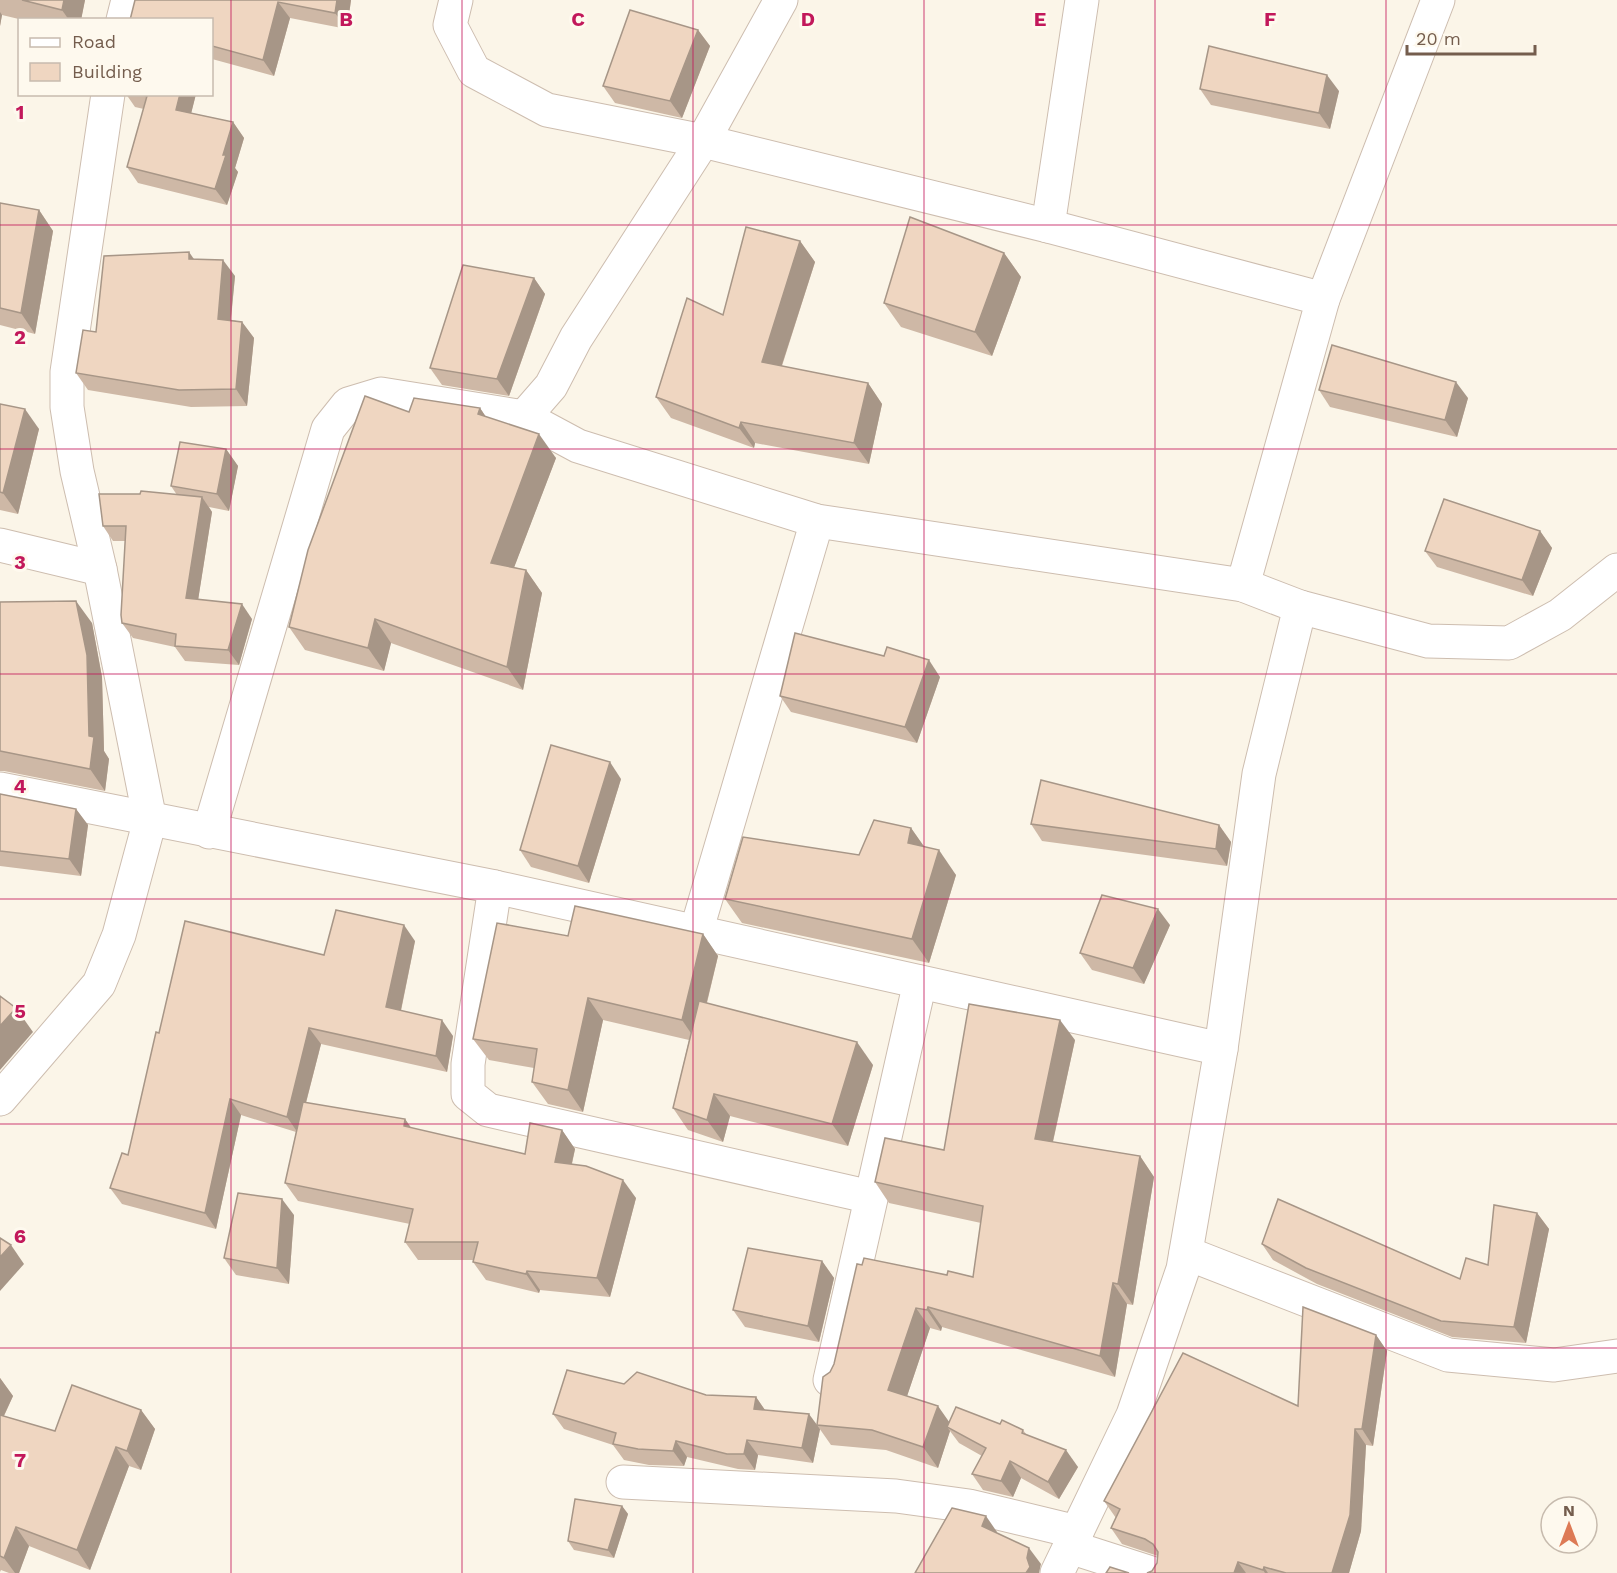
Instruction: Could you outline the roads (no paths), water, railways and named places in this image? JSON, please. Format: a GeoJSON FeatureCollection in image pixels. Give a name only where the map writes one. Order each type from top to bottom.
{"type":"FeatureCollection","features":[{"type":"Feature","properties":{"kind":"street"},"geometry":{"type":"LineString","coordinates":[[124,18],[128,0]]}},
{"type":"Feature","properties":{"kind":"street"},"geometry":{"type":"LineString","coordinates":[[456,0],[450,25],[474,71],[547,110],[704,141],[1048,226],[1323,299]]}},
{"type":"Feature","properties":{"kind":"street"},"geometry":{"type":"LineString","coordinates":[[524,417],[551,386],[576,339],[704,141],[781,0]]}},
{"type":"Feature","properties":{"kind":"street"},"geometry":{"type":"LineString","coordinates":[[1048,226],[1082,0]]}},
{"type":"Feature","properties":{"kind":"street"},"geometry":{"type":"LineString","coordinates":[[1243,585],[1323,299],[1438,0]]}},
{"type":"Feature","properties":{"kind":"street"},"geometry":{"type":"LineString","coordinates":[[0,1099],[99,984],[119,935],[150,820],[100,569],[77,471],[67,407],[67,372],[108,96]]}},
{"type":"Feature","properties":{"kind":"street"},"geometry":{"type":"LineString","coordinates":[[209,831],[328,429],[348,404],[381,394],[524,417],[578,446],[818,521],[1243,585],[1300,607],[1428,641],[1509,644],[1560,615],[1617,570]]}},
{"type":"Feature","properties":{"kind":"street"},"geometry":{"type":"LineString","coordinates":[[696,932],[818,521]]}},
{"type":"Feature","properties":{"kind":"street"},"geometry":{"type":"LineString","coordinates":[[0,545],[100,569]]}},
{"type":"Feature","properties":{"kind":"street"},"geometry":{"type":"LineString","coordinates":[[1068,1551],[1133,1415],[1183,1269],[1221,1049],[1259,774],[1300,607]]}},
{"type":"Feature","properties":{"kind":"street"},"geometry":{"type":"LineString","coordinates":[[0,789],[495,887],[1221,1049]]}},
{"type":"Feature","properties":{"kind":"street"},"geometry":{"type":"LineString","coordinates":[[495,887],[468,1064],[468,1094],[488,1110],[871,1197]]}},
{"type":"Feature","properties":{"kind":"street"},"geometry":{"type":"LineString","coordinates":[[830,1380],[920,982]]}},
{"type":"Feature","properties":{"kind":"street"},"geometry":{"type":"LineString","coordinates":[[1186,1253],[1448,1355],[1554,1365],[1617,1356]]}},
{"type":"Feature","properties":{"kind":"street"},"geometry":{"type":"LineString","coordinates":[[623,1482],[896,1496],[969,1506],[1068,1551],[1151,1573]]}}]}
